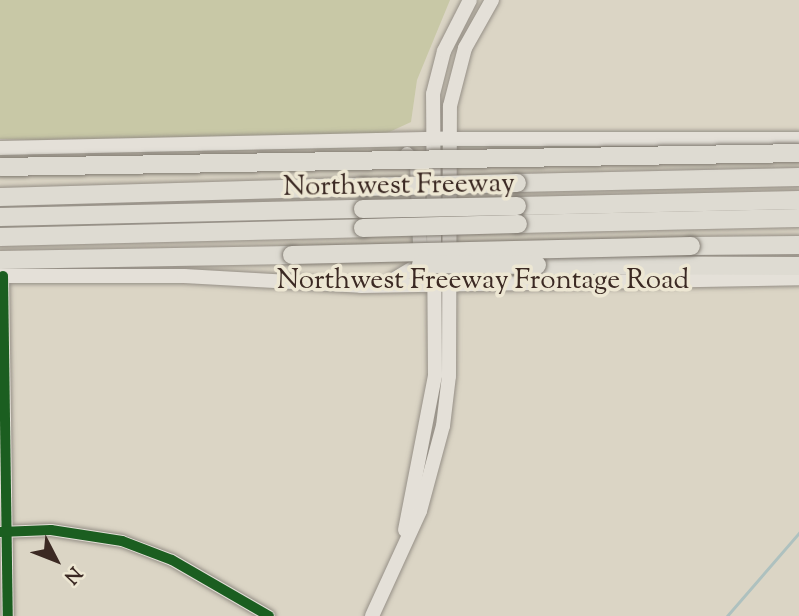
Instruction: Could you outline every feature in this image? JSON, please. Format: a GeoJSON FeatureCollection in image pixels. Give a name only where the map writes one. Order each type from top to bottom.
{"type":"FeatureCollection","features":[{"type":"Feature","properties":{"kind":"highway"},"geometry":{"type":"LineString","coordinates":[[0,167],[799,153]]}},
{"type":"Feature","properties":{"kind":"highway","name":"Northwest Freeway"},"geometry":{"type":"LineString","coordinates":[[0,197],[57,192],[799,177]]}},
{"type":"Feature","properties":{"kind":"highway"},"geometry":{"type":"LineString","coordinates":[[0,187],[57,192]]}},
{"type":"Feature","properties":{"kind":"highway"},"geometry":{"type":"LineString","coordinates":[[0,217],[799,200]]}},
{"type":"Feature","properties":{"kind":"highway","name":"Northwest Freeway"},"geometry":{"type":"LineString","coordinates":[[0,237],[799,218]]}},
{"type":"Feature","properties":{"kind":"highway"},"geometry":{"type":"LineString","coordinates":[[1,271],[292,255],[799,245]]}},
{"type":"Feature","properties":{"kind":"highway"},"geometry":{"type":"LineString","coordinates":[[691,246],[715,254],[799,256]]}},
{"type":"Feature","properties":{"kind":"highway"},"geometry":{"type":"LineString","coordinates":[[292,255],[469,267],[799,266]]}},
{"type":"Feature","properties":{"kind":"main road"},"geometry":{"type":"LineString","coordinates":[[372,616],[420,511],[436,425],[449,376],[431,140],[433,94],[444,51],[470,0]]}},
{"type":"Feature","properties":{"kind":"main road"},"geometry":{"type":"LineString","coordinates":[[442,284],[448,139],[459,65],[492,0]]}},
{"type":"Feature","properties":{"kind":"main road"},"geometry":{"type":"LineString","coordinates":[[0,148],[308,145],[448,139],[799,139]]}},
{"type":"Feature","properties":{"kind":"main road"},"geometry":{"type":"LineString","coordinates":[[308,145],[401,152],[417,164],[420,246],[416,266],[410,273],[375,286]]}},
{"type":"Feature","properties":{"kind":"main road","name":"Northwest Freeway Frontage Road"},"geometry":{"type":"LineString","coordinates":[[1,271],[184,276],[375,286],[799,278]]}},
{"type":"Feature","properties":{"kind":"street"},"geometry":{"type":"LineString","coordinates":[[1,271],[4,533],[8,616]]}},
{"type":"Feature","properties":{"kind":"street"},"geometry":{"type":"LineString","coordinates":[[4,533],[51,530],[121,541],[172,560],[268,616]]}},
{"type":"Feature","properties":{"kind":"green space"},"geometry":{"type":"Polygon","coordinates":[[[0,0],[450,0],[417,80],[411,122],[385,134],[35,140],[0,139],[0,0]]]}},
{"type":"Feature","properties":{"kind":"waterway"},"geometry":{"type":"LineString","coordinates":[[727,616],[799,533]]}},
{"type":"Feature","properties":{"kind":"cycle path"},"geometry":{"type":"LineString","coordinates":[[3,276],[8,616]]}},
{"type":"Feature","properties":{"kind":"cycle path"},"geometry":{"type":"LineString","coordinates":[[0,532],[51,530],[122,541],[172,560],[269,616]]}}]}
